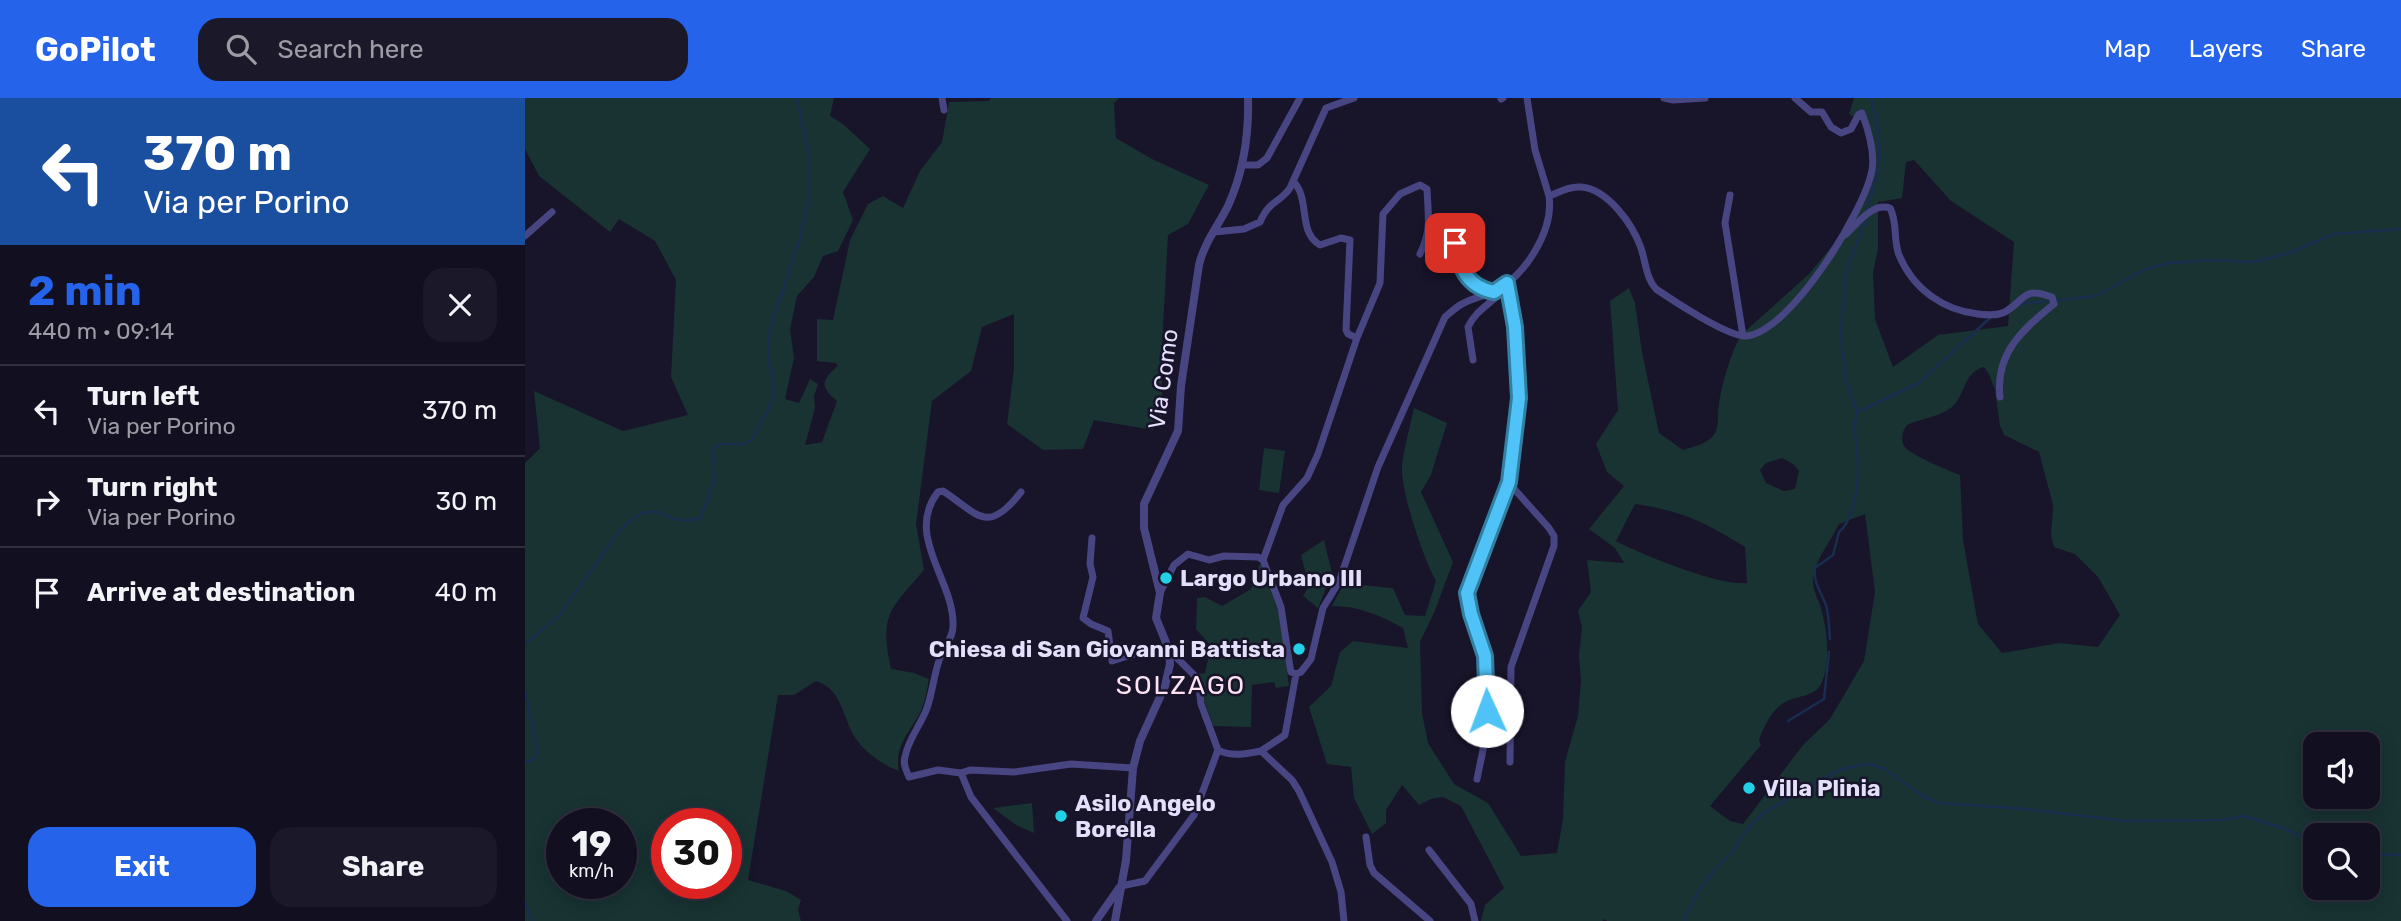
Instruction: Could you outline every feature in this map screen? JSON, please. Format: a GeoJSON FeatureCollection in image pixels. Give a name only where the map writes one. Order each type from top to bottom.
{"type":"FeatureCollection","features":[{"type":"Feature","properties":{"kind":"street"},"geometry":{"type":"LineString","coordinates":[[942,98],[944,110]]}},
{"type":"Feature","properties":{"kind":"street","name":"Via Como"},"geometry":{"type":"LineString","coordinates":[[1170,650],[1156,618],[1160,593],[1145,528],[1144,504],[1178,431],[1181,386],[1199,265],[1203,249],[1228,204],[1243,165],[1249,122],[1248,98]]}},
{"type":"Feature","properties":{"kind":"street"},"geometry":{"type":"LineString","coordinates":[[1243,165],[1258,165],[1268,158],[1300,98]]}},
{"type":"Feature","properties":{"kind":"street"},"geometry":{"type":"LineString","coordinates":[[1214,232],[1254,226],[1260,222],[1267,206],[1287,193],[1327,108],[1353,98]]}},
{"type":"Feature","properties":{"kind":"street"},"geometry":{"type":"LineString","coordinates":[[1218,750],[1245,754],[1261,751],[1285,736],[1296,674],[1311,659],[1323,608],[1339,582],[1378,467],[1445,317],[1463,303],[1494,292],[1507,283],[1531,258],[1539,245],[1551,208],[1535,150],[1527,98]]}},
{"type":"Feature","properties":{"kind":"street"},"geometry":{"type":"LineString","coordinates":[[1664,98],[1705,98]]}},
{"type":"Feature","properties":{"kind":"street"},"geometry":{"type":"LineString","coordinates":[[1549,196],[1579,187],[1596,192],[1606,199],[1632,231],[1640,247],[1650,283],[1656,289],[1715,324],[1743,336],[1764,329],[1782,318],[1798,300],[1841,238],[1869,181],[1872,167],[1873,158],[1862,113],[1851,129],[1841,133],[1831,127],[1822,112],[1811,112],[1795,98]]}},
{"type":"Feature","properties":{"kind":"street"},"geometry":{"type":"LineString","coordinates":[[1293,181],[1303,199],[1310,236],[1320,244],[1338,238],[1350,240],[1346,330],[1357,338]]}},
{"type":"Feature","properties":{"kind":"street"},"geometry":{"type":"LineString","coordinates":[[1263,560],[1283,505],[1307,478],[1318,454],[1357,338],[1380,283],[1383,214],[1401,194],[1420,185],[1427,189],[1429,225],[1428,238],[1420,254]]}},
{"type":"Feature","properties":{"kind":"street"},"geometry":{"type":"LineString","coordinates":[[1730,195],[1725,223],[1743,336]]}},
{"type":"Feature","properties":{"kind":"street"},"geometry":{"type":"LineString","coordinates":[[1841,238],[1872,210],[1882,205],[1887,206],[1892,210],[1899,255],[1911,277],[1933,298],[1961,312],[1990,315],[2007,311],[2027,293],[2041,293],[2052,297],[2054,304],[2026,327],[2003,361],[1998,379],[2000,397]]}},
{"type":"Feature","properties":{"kind":"street"},"geometry":{"type":"LineString","coordinates":[[525,236],[552,212]]}},
{"type":"Feature","properties":{"kind":"street"},"geometry":{"type":"LineString","coordinates":[[1455,243],[1461,267],[1467,277],[1481,289],[1494,292]]}},
{"type":"Feature","properties":{"kind":"street"},"geometry":{"type":"LineString","coordinates":[[1473,360],[1468,327],[1479,309],[1499,296],[1507,283]]}},
{"type":"Feature","properties":{"kind":"street"},"geometry":{"type":"LineString","coordinates":[[1477,779],[1485,745],[1485,666],[1482,644],[1467,593],[1509,482],[1519,398],[1517,352],[1507,283]]}},
{"type":"Feature","properties":{"kind":"street"},"geometry":{"type":"LineString","coordinates":[[1509,482],[1549,528],[1554,545],[1511,667],[1510,762]]}},
{"type":"Feature","properties":{"kind":"street"},"geometry":{"type":"LineString","coordinates":[[1021,492],[1008,507],[989,518],[982,518],[971,512],[943,491],[937,492],[929,503],[928,543],[946,593],[953,626],[950,642],[939,662],[922,720],[909,740],[904,759],[909,777],[938,770],[961,773],[1014,772],[1071,764],[1133,768]]}},
{"type":"Feature","properties":{"kind":"street"},"geometry":{"type":"LineString","coordinates":[[1092,538],[1090,564],[1093,577],[1082,614],[1087,622],[1108,631],[1110,659],[1115,662],[1147,650],[1170,650],[1198,679],[1201,704],[1218,750],[1194,815],[1145,881],[1121,886],[1096,921]]}},
{"type":"Feature","properties":{"kind":"street"},"geometry":{"type":"LineString","coordinates":[[1160,593],[1174,565],[1188,554],[1209,560],[1224,556],[1258,557],[1263,560],[1281,607],[1291,672],[1296,674]]}},
{"type":"Feature","properties":{"kind":"street"},"geometry":{"type":"LineString","coordinates":[[1115,921],[1126,860],[1133,768],[1146,725],[1165,686],[1170,650]]}},
{"type":"Feature","properties":{"kind":"street"},"geometry":{"type":"LineString","coordinates":[[1261,751],[1292,780],[1299,791],[1332,862],[1341,892],[1344,921]]}},
{"type":"Feature","properties":{"kind":"street"},"geometry":{"type":"LineString","coordinates":[[961,773],[971,797],[1067,921]]}},
{"type":"Feature","properties":{"kind":"street"},"geometry":{"type":"LineString","coordinates":[[1366,838],[1372,870],[1430,921]]}},
{"type":"Feature","properties":{"kind":"street"},"geometry":{"type":"LineString","coordinates":[[1429,850],[1471,904],[1475,921]]}},
{"type":"Feature","properties":{"kind":"green space"},"geometry":{"type":"Polygon","coordinates":[[[525,98],[834,98],[830,116],[843,124],[870,149],[843,192],[853,220],[838,251],[823,256],[814,277],[797,296],[790,329],[794,358],[785,399],[799,403],[810,379],[818,384],[805,445],[822,442],[837,401],[827,391],[825,383],[838,366],[836,363],[817,361],[817,319],[833,320],[850,240],[868,204],[883,196],[903,208],[920,171],[942,142],[949,102],[989,101],[991,98],[1119,98],[1114,103],[1116,138],[1152,159],[1209,185],[1188,224],[1168,235],[1162,346],[1162,416],[1153,430],[1094,420],[1083,449],[1043,450],[1007,424],[1014,369],[1014,314],[982,327],[971,371],[932,401],[916,524],[924,570],[895,604],[887,624],[891,669],[929,679],[922,709],[903,740],[898,762],[899,771],[877,760],[859,743],[838,699],[825,685],[816,681],[794,695],[778,695],[748,880],[786,891],[801,900],[798,910],[801,921],[525,921],[525,463],[540,448],[534,391],[623,431],[688,415],[671,377],[676,280],[655,241],[619,219],[610,232],[539,176],[525,149],[525,98]]]}},
{"type":"Feature","properties":{"kind":"green space"},"geometry":{"type":"Polygon","coordinates":[[[1854,98],[2401,98],[2401,921],[1481,921],[1485,905],[1504,888],[1461,806],[1443,797],[1419,805],[1402,785],[1386,810],[1386,823],[1372,834],[1354,798],[1351,767],[1327,764],[1309,707],[1331,686],[1340,652],[1353,641],[1408,648],[1403,628],[1369,612],[1332,606],[1343,585],[1393,588],[1405,615],[1425,616],[1436,581],[1414,525],[1402,477],[1414,408],[1447,423],[1431,475],[1421,492],[1453,562],[1420,642],[1422,713],[1428,743],[1454,784],[1488,803],[1521,856],[1557,853],[1563,819],[1565,762],[1578,716],[1582,627],[1578,611],[1591,592],[1587,560],[1624,563],[1615,548],[1589,529],[1624,486],[1607,472],[1596,444],[1618,410],[1610,301],[1629,288],[1635,303],[1659,433],[1683,450],[1710,439],[1717,429],[1720,396],[1727,368],[1741,335],[1809,274],[1851,223],[1873,174],[1866,116],[1854,117],[1849,114],[1854,98]],[[1914,160],[1906,162],[1902,198],[1878,202],[1878,249],[1873,273],[1875,319],[1893,367],[1938,335],[2008,326],[2014,242],[1951,201],[1914,160]],[[1984,367],[1969,378],[1954,405],[1938,415],[1907,425],[1902,438],[1904,446],[1913,453],[1960,475],[1963,540],[1978,624],[2002,653],[2060,643],[2098,647],[2120,615],[2098,577],[2075,554],[2054,547],[2051,535],[2053,505],[2039,452],[2004,435],[1989,374],[1984,367]],[[1782,458],[1766,463],[1760,470],[1766,483],[1784,491],[1795,489],[1799,471],[1793,464],[1782,458]],[[1635,504],[1616,541],[1700,575],[1734,583],[1747,583],[1745,547],[1705,524],[1680,514],[1635,504]],[[1865,514],[1839,524],[1819,559],[1813,582],[1826,635],[1827,655],[1822,682],[1815,691],[1787,701],[1774,711],[1759,740],[1761,745],[1710,806],[1730,821],[1743,824],[1803,745],[1830,719],[1864,661],[1875,592],[1865,514]]]}},
{"type":"Feature","properties":{"kind":"green space"},"geometry":{"type":"Polygon","coordinates":[[[1264,448],[1285,451],[1279,493],[1259,490],[1264,448]]]}},
{"type":"Feature","properties":{"kind":"green space"},"geometry":{"type":"Polygon","coordinates":[[[1324,540],[1332,573],[1318,608],[1303,596],[1309,586],[1301,555],[1324,540]]]}},
{"type":"Feature","properties":{"kind":"green space"},"geometry":{"type":"Polygon","coordinates":[[[1260,563],[1279,608],[1289,686],[1276,688],[1274,682],[1252,685],[1251,727],[1213,726],[1202,695],[1199,674],[1205,673],[1211,646],[1196,629],[1197,598],[1205,597],[1222,606],[1251,589],[1260,563]]]}},
{"type":"Feature","properties":{"kind":"green space"},"geometry":{"type":"Polygon","coordinates":[[[1032,803],[1034,833],[1016,825],[993,808],[1032,803]]]}},
{"type":"Feature","properties":{"kind":"waterway"},"geometry":{"type":"LineString","coordinates":[[525,644],[559,616],[618,533],[632,520],[652,511],[677,519],[701,518],[715,476],[713,449],[720,444],[744,444],[753,439],[775,396],[768,354],[770,330],[801,236],[809,194],[808,149],[797,98]]}},
{"type":"Feature","properties":{"kind":"waterway"},"geometry":{"type":"LineString","coordinates":[[1867,211],[1880,151],[1871,98]]}},
{"type":"Feature","properties":{"kind":"waterway"},"geometry":{"type":"LineString","coordinates":[[1857,412],[1846,380],[1841,333],[1846,273],[1866,218]]}},
{"type":"Feature","properties":{"kind":"waterway"},"geometry":{"type":"LineString","coordinates":[[2019,304],[2096,296],[2146,269],[2169,263],[2215,260],[2253,262],[2289,253],[2334,234],[2401,229]]}},
{"type":"Feature","properties":{"kind":"waterway"},"geometry":{"type":"LineString","coordinates":[[1830,639],[1827,609],[1816,582],[1815,568],[1833,555],[1839,532],[1849,519],[1855,499],[1858,478],[1855,432],[1857,412],[1919,383],[1991,317]]}},
{"type":"Feature","properties":{"kind":"waterway"},"geometry":{"type":"LineString","coordinates":[[1788,721],[1824,699],[1829,652]]}},
{"type":"Feature","properties":{"kind":"waterway"},"geometry":{"type":"LineString","coordinates":[[525,689],[538,750],[536,758],[525,763]]}},
{"type":"Feature","properties":{"kind":"waterway"},"geometry":{"type":"LineString","coordinates":[[1684,921],[1696,896],[1712,873],[1733,851],[1747,829],[1765,812],[1845,768],[1869,764],[1885,769],[1924,797],[1940,803],[2026,809],[2126,821],[2223,820],[2244,816],[2303,837]]}},
{"type":"Feature","properties":{"kind":"waterway"},"geometry":{"type":"LineString","coordinates":[[1784,781],[1785,799]]}},
{"type":"Feature","properties":{"kind":"waterway"},"geometry":{"type":"LineString","coordinates":[[2380,854],[2401,855]]}},
{"type":"Feature","properties":{"kind":"waterway"},"geometry":{"type":"LineString","coordinates":[[525,902],[533,921]]}},
{"type":"Feature","properties":{"kind":"place","name":"Largo Urbano III"},"geometry":{"type":"Point","coordinates":[1166,578]}},
{"type":"Feature","properties":{"kind":"place","name":"Chiesa di San Giovanni Battista"},"geometry":{"type":"Point","coordinates":[1299,649]}},
{"type":"Feature","properties":{"kind":"place","name":"Villa Plinia"},"geometry":{"type":"Point","coordinates":[1749,788]}},
{"type":"Feature","properties":{"kind":"place","name":"Asilo Angelo Borella"},"geometry":{"type":"Point","coordinates":[1061,816]}},
{"type":"Feature","properties":{"kind":"district","name":"SOLZAGO"},"geometry":{"type":"Point","coordinates":[1181,685]}},
{"type":"Feature","properties":{"kind":"route"},"geometry":{"type":"LineString","coordinates":[[1455,243],[1461,267],[1474,285],[1494,292],[1507,283],[1518,364],[1519,398],[1509,482],[1467,593],[1485,656],[1487,711]]}}]}
